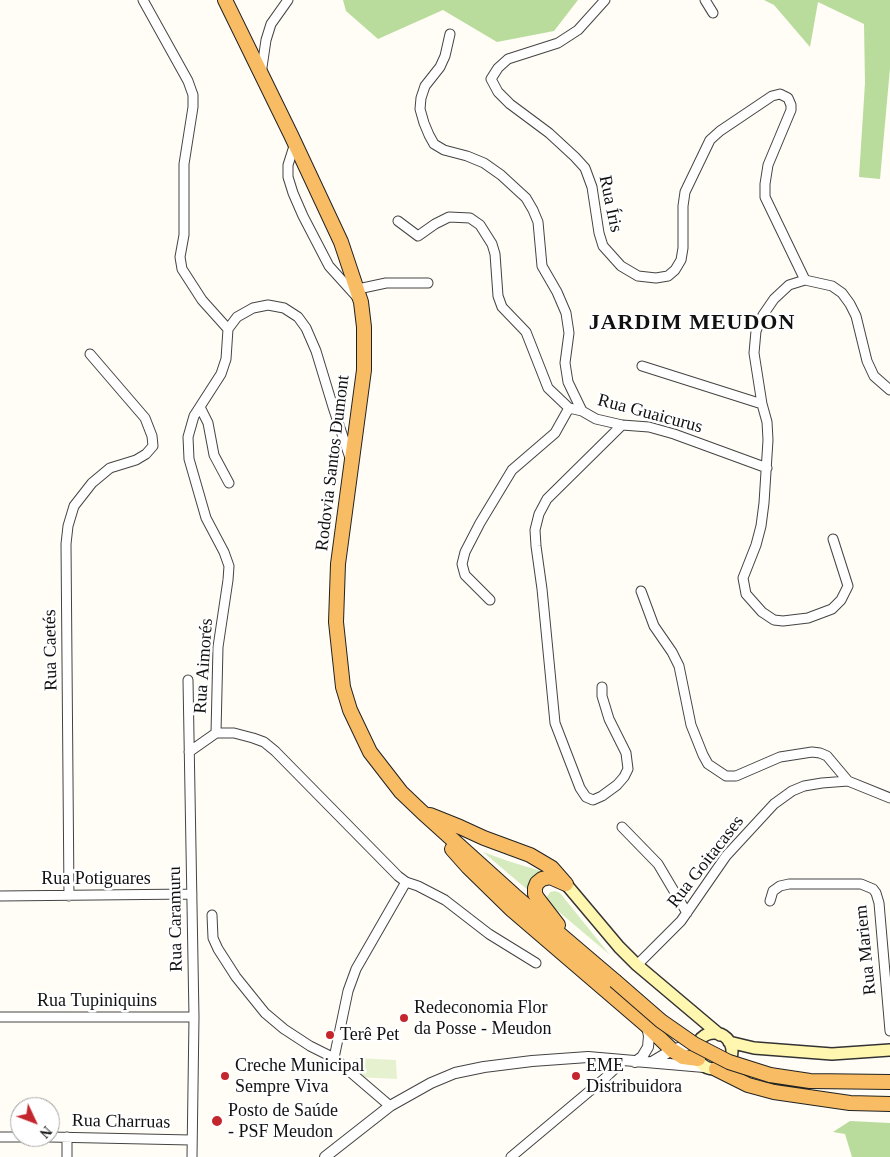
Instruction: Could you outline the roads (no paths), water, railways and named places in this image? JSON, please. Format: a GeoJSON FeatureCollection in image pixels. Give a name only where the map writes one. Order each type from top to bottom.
{"type":"FeatureCollection","features":[{"type":"Feature","properties":{"kind":"highway","name":"Rodovia Santos Dumont"},"geometry":{"type":"LineString","coordinates":[[226,0],[341,242],[359,296],[364,327],[364,370],[338,564],[336,622],[343,687],[353,717],[370,752],[384,771],[422,812],[568,941]]}},
{"type":"Feature","properties":{"kind":"highway"},"geometry":{"type":"LineString","coordinates":[[422,812],[530,855],[552,868],[566,884]]}},
{"type":"Feature","properties":{"kind":"highway"},"geometry":{"type":"LineString","coordinates":[[422,812],[468,867],[492,891],[672,1050],[683,1057],[706,1065],[748,1085],[774,1092],[850,1103],[890,1104]]}},
{"type":"Feature","properties":{"kind":"highway"},"geometry":{"type":"LineString","coordinates":[[566,884],[550,878],[542,879],[537,883],[535,894],[568,941],[661,1020],[694,1044],[715,1056],[770,1075],[810,1081],[890,1082]]}},
{"type":"Feature","properties":{"kind":"main road"},"geometry":{"type":"LineString","coordinates":[[566,884],[608,935],[637,965],[700,1016],[727,1043],[726,1064],[706,1065],[696,1050],[703,1038],[700,1016]]}},
{"type":"Feature","properties":{"kind":"main road"},"geometry":{"type":"LineString","coordinates":[[703,1038],[754,1048],[832,1054],[890,1050]]}},
{"type":"Feature","properties":{"kind":"street"},"geometry":{"type":"LineString","coordinates":[[143,0],[188,81],[193,94],[193,107],[184,164],[184,235],[180,257],[182,269],[202,300],[228,329],[237,317],[253,308],[268,305],[284,308],[298,317],[306,328],[316,352],[351,460]]}},
{"type":"Feature","properties":{"kind":"street"},"geometry":{"type":"LineString","coordinates":[[261,74],[266,40],[271,24],[288,0]]}},
{"type":"Feature","properties":{"kind":"street","name":"Rua Íris"},"geometry":{"type":"LineString","coordinates":[[605,0],[578,30],[558,43],[508,59],[498,68],[491,79],[498,92],[510,104],[549,133],[585,168],[592,187],[599,233],[603,246],[621,266],[638,276],[656,278],[668,276],[675,270],[683,248],[685,192],[710,140],[720,131],[772,96],[780,94],[788,98],[791,110],[768,165],[765,197],[805,280]]}},
{"type":"Feature","properties":{"kind":"street"},"geometry":{"type":"LineString","coordinates":[[704,0],[713,14]]}},
{"type":"Feature","properties":{"kind":"street","name":"Rua Guaicurus"},"geometry":{"type":"LineString","coordinates":[[450,34],[445,56],[440,67],[424,86],[420,98],[420,108],[428,136],[434,144],[444,150],[484,163],[501,175],[526,198],[533,210],[538,222],[542,266],[566,313],[569,333],[565,363],[568,382],[582,411]]}},
{"type":"Feature","properties":{"kind":"street"},"geometry":{"type":"LineString","coordinates":[[295,143],[288,165],[288,177],[303,216],[329,266],[359,296],[386,282],[428,283]]}},
{"type":"Feature","properties":{"kind":"street"},"geometry":{"type":"LineString","coordinates":[[398,221],[418,236],[449,218],[470,218],[480,225],[492,244],[495,254],[498,296],[502,307],[526,332],[548,388],[570,408],[555,433],[512,470],[480,523],[466,552],[462,564],[465,575],[490,600]]}},
{"type":"Feature","properties":{"kind":"street"},"geometry":{"type":"LineString","coordinates":[[833,539],[848,582],[841,600],[832,609],[808,618],[783,621],[774,620],[762,612],[746,594],[743,578],[761,526],[767,468],[767,422],[762,404],[754,353],[756,331],[763,315],[774,299],[789,285],[805,280],[832,286],[842,293],[856,316],[874,376],[890,390]]}},
{"type":"Feature","properties":{"kind":"street","name":"Rua Aimorés"},"geometry":{"type":"LineString","coordinates":[[228,329],[226,359],[221,374],[194,416],[188,437],[189,459],[206,518],[224,552],[229,566],[218,647],[216,733],[234,733],[264,742],[276,751],[398,876],[406,882],[445,900],[489,934],[536,963]]}},
{"type":"Feature","properties":{"kind":"street","name":"Rua Caetés"},"geometry":{"type":"LineString","coordinates":[[69,896],[66,544],[68,526],[74,506],[92,483],[110,468],[136,460],[146,454],[153,446],[152,436],[145,418],[90,354]]}},
{"type":"Feature","properties":{"kind":"street"},"geometry":{"type":"LineString","coordinates":[[642,366],[762,404]]}},
{"type":"Feature","properties":{"kind":"street"},"geometry":{"type":"LineString","coordinates":[[200,407],[208,423],[214,455],[229,484]]}},
{"type":"Feature","properties":{"kind":"street","name":"Rua Guaicurus"},"geometry":{"type":"LineString","coordinates":[[570,408],[582,411],[596,419],[622,425],[648,427],[674,434],[767,468]]}},
{"type":"Feature","properties":{"kind":"street"},"geometry":{"type":"LineString","coordinates":[[602,686],[609,719],[626,753],[628,769],[617,785],[594,800],[583,794],[562,746],[555,723],[536,546],[536,530],[539,514],[547,499],[622,425]]}},
{"type":"Feature","properties":{"kind":"street"},"geometry":{"type":"LineString","coordinates":[[641,591],[654,626],[679,666],[691,726],[708,764],[726,776],[736,776],[780,757],[812,752],[827,756],[848,781]]}},
{"type":"Feature","properties":{"kind":"street","name":"Rua Caramuru"},"geometry":{"type":"LineString","coordinates":[[188,680],[194,1017],[192,1157]]}},
{"type":"Feature","properties":{"kind":"street"},"geometry":{"type":"LineString","coordinates":[[189,752],[216,733]]}},
{"type":"Feature","properties":{"kind":"street","name":"Rua Goitacases"},"geometry":{"type":"LineString","coordinates":[[637,965],[687,913],[726,856],[774,804],[792,792],[804,786],[848,781],[890,798]]}},
{"type":"Feature","properties":{"kind":"street"},"geometry":{"type":"LineString","coordinates":[[622,826],[658,864],[687,913]]}},
{"type":"Feature","properties":{"kind":"street"},"geometry":{"type":"LineString","coordinates":[[334,1058],[348,991],[356,969],[406,882]]}},
{"type":"Feature","properties":{"kind":"street","name":"Rua Mariem"},"geometry":{"type":"LineString","coordinates":[[770,901],[773,891],[780,886],[788,884],[861,884],[873,889],[879,903],[890,1031]]}},
{"type":"Feature","properties":{"kind":"street","name":"Rua Potiguares"},"geometry":{"type":"LineString","coordinates":[[0,896],[192,894]]}},
{"type":"Feature","properties":{"kind":"street"},"geometry":{"type":"LineString","coordinates":[[212,915],[213,938],[218,949],[236,977],[259,1006],[284,1029],[310,1046],[334,1058],[390,1106]]}},
{"type":"Feature","properties":{"kind":"street","name":"Rua Tupiniquins"},"geometry":{"type":"LineString","coordinates":[[0,1017],[194,1017]]}},
{"type":"Feature","properties":{"kind":"street"},"geometry":{"type":"LineString","coordinates":[[635,1062],[642,1057],[648,1047],[649,1036],[646,1026]]}},
{"type":"Feature","properties":{"kind":"street"},"geometry":{"type":"LineString","coordinates":[[651,1062],[672,1050],[703,1038]]}},
{"type":"Feature","properties":{"kind":"street"},"geometry":{"type":"LineString","coordinates":[[325,1157],[390,1106],[431,1083],[455,1073],[484,1067],[579,1058],[706,1065]]}},
{"type":"Feature","properties":{"kind":"street"},"geometry":{"type":"LineString","coordinates":[[511,1157],[623,1061]]}},
{"type":"Feature","properties":{"kind":"street","name":"Rua Charruas"},"geometry":{"type":"LineString","coordinates":[[60,1137],[191,1140]]}},
{"type":"Feature","properties":{"kind":"street"},"geometry":{"type":"LineString","coordinates":[[67,1137],[67,1157]]}},
{"type":"Feature","properties":{"kind":"place","name":"Redeconomia Flor da Posse - Meudon"},"geometry":{"type":"Point","coordinates":[404,1018]}},
{"type":"Feature","properties":{"kind":"place","name":"Terê Pet"},"geometry":{"type":"Point","coordinates":[330,1035]}},
{"type":"Feature","properties":{"kind":"place","name":"Creche Municipal Sempre Viva"},"geometry":{"type":"Point","coordinates":[225,1076]}},
{"type":"Feature","properties":{"kind":"place","name":"EME Distribuidora"},"geometry":{"type":"Point","coordinates":[576,1076]}},
{"type":"Feature","properties":{"kind":"place","name":"Posto de Saúde - PSF Meudon"},"geometry":{"type":"Point","coordinates":[217,1121]}},
{"type":"Feature","properties":{"kind":"district","name":"JARDIM MEUDON"},"geometry":{"type":"Point","coordinates":[692,323]}}]}
